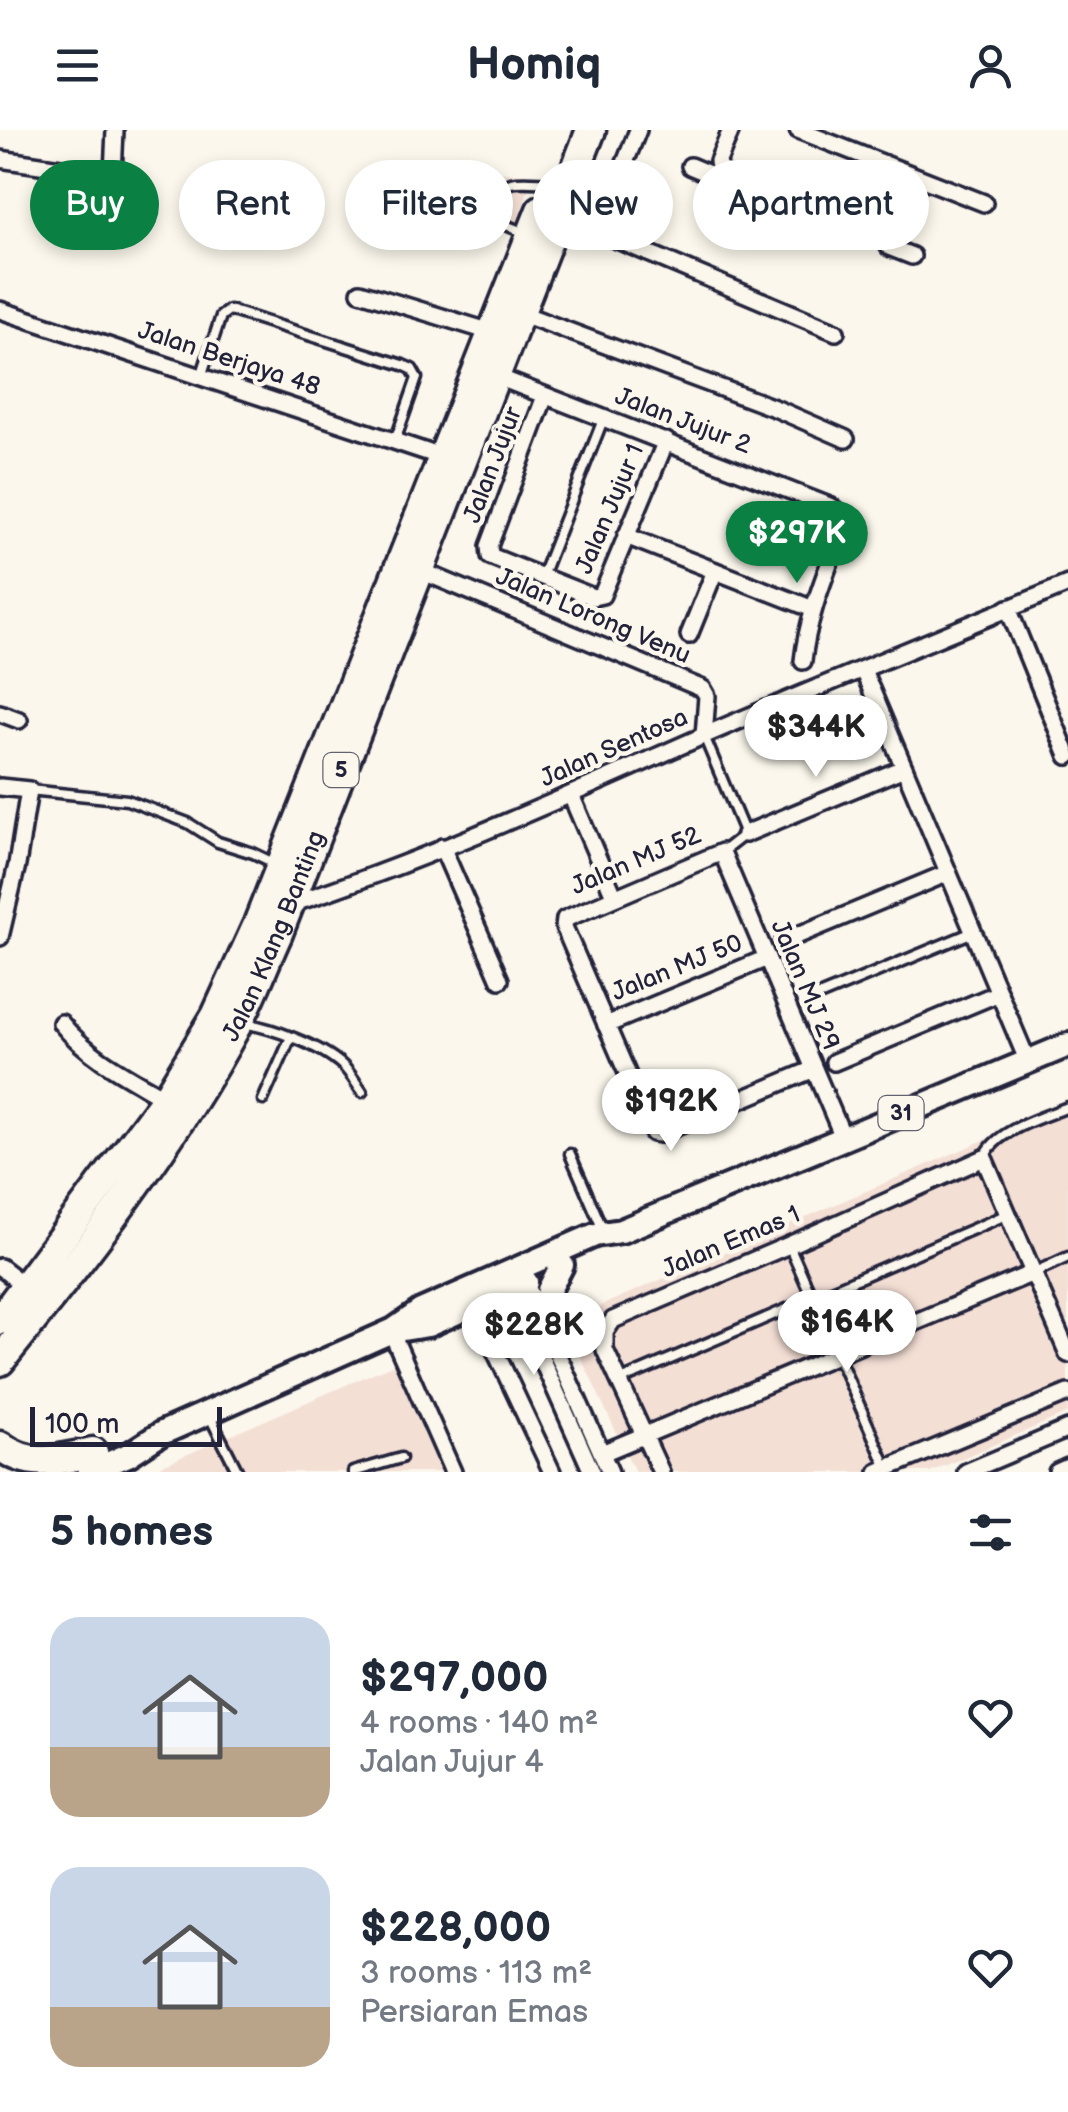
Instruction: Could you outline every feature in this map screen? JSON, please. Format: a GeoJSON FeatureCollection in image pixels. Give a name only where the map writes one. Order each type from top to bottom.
{"type":"FeatureCollection","features":[{"type":"Feature","properties":{"kind":"highway","name":"Jalan Klang Banting"},"geometry":{"type":"LineString","coordinates":[[562,160],[574,130]]}},
{"type":"Feature","properties":{"kind":"highway","name":"Jalan Klang Banting"},"geometry":{"type":"LineString","coordinates":[[579,160],[591,130]]}},
{"type":"Feature","properties":{"kind":"highway","name":"Jalan Klang Banting"},"geometry":{"type":"LineString","coordinates":[[0,1320],[166,1099],[216,1016],[258,924],[442,456],[481,329],[533,229]]}},
{"type":"Feature","properties":{"kind":"highway","name":"Jalan Klang Banting"},"geometry":{"type":"LineString","coordinates":[[0,1361],[126,1200],[238,1022],[288,906],[544,250]]}},
{"type":"Feature","properties":{"kind":"highway","name":"31"},"geometry":{"type":"LineString","coordinates":[[4,1451],[33,1461],[91,1462]]}},
{"type":"Feature","properties":{"kind":"main road","name":"31"},"geometry":{"type":"LineString","coordinates":[[393,1330],[428,1325],[477,1305],[515,1279],[595,1236],[735,1185],[1068,1044]]}},
{"type":"Feature","properties":{"kind":"main road","name":"31"},"geometry":{"type":"LineString","coordinates":[[48,1472],[91,1462],[162,1432],[393,1330],[421,1311],[562,1265],[601,1248],[613,1232]]}},
{"type":"Feature","properties":{"kind":"main road"},"geometry":{"type":"LineString","coordinates":[[477,1305],[535,1326],[562,1265]]}},
{"type":"Feature","properties":{"kind":"street"},"geometry":{"type":"LineString","coordinates":[[114,160],[115,130]]}},
{"type":"Feature","properties":{"kind":"street"},"geometry":{"type":"LineString","coordinates":[[626,160],[638,130]]}},
{"type":"Feature","properties":{"kind":"street"},"geometry":{"type":"LineString","coordinates":[[718,160],[731,130]]}},
{"type":"Feature","properties":{"kind":"street"},"geometry":{"type":"LineString","coordinates":[[798,130],[876,160]]}},
{"type":"Feature","properties":{"kind":"street"},"geometry":{"type":"LineString","coordinates":[[0,158],[30,163]]}},
{"type":"Feature","properties":{"kind":"street"},"geometry":{"type":"LineString","coordinates":[[929,181],[984,202]]}},
{"type":"Feature","properties":{"kind":"street"},"geometry":{"type":"LineString","coordinates":[[641,250],[836,332]]}},
{"type":"Feature","properties":{"kind":"street"},"geometry":{"type":"LineString","coordinates":[[897,250],[912,256]]}},
{"type":"Feature","properties":{"kind":"street"},"geometry":{"type":"LineString","coordinates":[[360,292],[481,329]]}},
{"type":"Feature","properties":{"kind":"street","name":"Jalan Berjaya 48"},"geometry":{"type":"LineString","coordinates":[[0,310],[442,456]]}},
{"type":"Feature","properties":{"kind":"street"},"geometry":{"type":"LineString","coordinates":[[520,313],[777,409],[846,439]]}},
{"type":"Feature","properties":{"kind":"street","name":"Jalan Jujur 2"},"geometry":{"type":"LineString","coordinates":[[495,376],[832,507],[844,524],[813,609]]}},
{"type":"Feature","properties":{"kind":"street","name":"Jalan Jujur"},"geometry":{"type":"LineString","coordinates":[[542,577],[490,556],[489,546],[546,396]]}},
{"type":"Feature","properties":{"kind":"street","name":"Jalan Jujur 1"},"geometry":{"type":"LineString","coordinates":[[542,577],[593,597],[602,594],[666,440]]}},
{"type":"Feature","properties":{"kind":"street"},"geometry":{"type":"LineString","coordinates":[[626,536],[813,609],[803,661]]}},
{"type":"Feature","properties":{"kind":"street","name":"Jalan Lorong Venu"},"geometry":{"type":"LineString","coordinates":[[419,570],[703,689],[707,696],[704,736]]}},
{"type":"Feature","properties":{"kind":"street"},"geometry":{"type":"LineString","coordinates":[[689,635],[715,571]]}},
{"type":"Feature","properties":{"kind":"street","name":"Jalan Sentosa"},"geometry":{"type":"LineString","coordinates":[[288,906],[571,795],[1068,584]]}},
{"type":"Feature","properties":{"kind":"street"},"geometry":{"type":"LineString","coordinates":[[1008,608],[1068,756]]}},
{"type":"Feature","properties":{"kind":"street"},"geometry":{"type":"LineString","coordinates":[[863,670],[1028,1062]]}},
{"type":"Feature","properties":{"kind":"street"},"geometry":{"type":"LineString","coordinates":[[0,713],[19,720]]}},
{"type":"Feature","properties":{"kind":"street"},"geometry":{"type":"LineString","coordinates":[[745,834],[904,768]]}},
{"type":"Feature","properties":{"kind":"street"},"geometry":{"type":"LineString","coordinates":[[0,787],[29,790],[0,937]]}},
{"type":"Feature","properties":{"kind":"street"},"geometry":{"type":"LineString","coordinates":[[571,795],[614,896]]}},
{"type":"Feature","properties":{"kind":"street"},"geometry":{"type":"LineString","coordinates":[[442,848],[500,980]]}},
{"type":"Feature","properties":{"kind":"street","name":"Jalan MJ 52"},"geometry":{"type":"LineString","coordinates":[[606,1025],[565,919],[722,852]]}},
{"type":"Feature","properties":{"kind":"street","name":"Jalan MJ 29"},"geometry":{"type":"LineString","coordinates":[[722,852],[842,1137]]}},
{"type":"Feature","properties":{"kind":"street"},"geometry":{"type":"LineString","coordinates":[[784,942],[948,873]]}},
{"type":"Feature","properties":{"kind":"street","name":"Jalan MJ 50"},"geometry":{"type":"LineString","coordinates":[[606,1025],[767,958]]}},
{"type":"Feature","properties":{"kind":"street"},"geometry":{"type":"LineString","coordinates":[[834,1062],[999,993]]}},
{"type":"Feature","properties":{"kind":"street"},"geometry":{"type":"LineString","coordinates":[[61,1023],[93,1056],[166,1099]]}},
{"type":"Feature","properties":{"kind":"street"},"geometry":{"type":"LineString","coordinates":[[606,1025],[656,1135],[814,1068]]}},
{"type":"Feature","properties":{"kind":"street"},"geometry":{"type":"LineString","coordinates":[[984,1158],[1068,1354]]}},
{"type":"Feature","properties":{"kind":"street","name":"Jalan Emas 1"},"geometry":{"type":"LineString","coordinates":[[660,1472],[605,1350],[605,1332],[613,1320],[984,1158]]}},
{"type":"Feature","properties":{"kind":"street"},"geometry":{"type":"LineString","coordinates":[[0,1268],[26,1286]]}},
{"type":"Feature","properties":{"kind":"street"},"geometry":{"type":"LineString","coordinates":[[602,1453],[1033,1272]]}},
{"type":"Feature","properties":{"kind":"street"},"geometry":{"type":"LineString","coordinates":[[515,1279],[592,1472]]}},
{"type":"Feature","properties":{"kind":"street"},"geometry":{"type":"LineString","coordinates":[[477,1305],[552,1472]]}},
{"type":"Feature","properties":{"kind":"street"},"geometry":{"type":"LineString","coordinates":[[535,1326],[610,1472]]}},
{"type":"Feature","properties":{"kind":"street"},"geometry":{"type":"LineString","coordinates":[[393,1330],[453,1472]]}},
{"type":"Feature","properties":{"kind":"street"},"geometry":{"type":"LineString","coordinates":[[882,1470],[1068,1393]]}},
{"type":"Feature","properties":{"kind":"street"},"geometry":{"type":"LineString","coordinates":[[966,1472],[1068,1428]]}},
{"type":"Feature","properties":{"kind":"street"},"geometry":{"type":"LineString","coordinates":[[1057,1472],[1068,1468]]}},
{"type":"Feature","properties":{"kind":"lane"},"geometry":{"type":"LineString","coordinates":[[530,236],[501,222],[494,203],[498,192],[510,184],[533,183]]}},
{"type":"Feature","properties":{"kind":"lane"},"geometry":{"type":"LineString","coordinates":[[201,376],[220,316],[229,310],[403,365],[412,369],[417,378],[395,441]]}},
{"type":"Feature","properties":{"kind":"lane"},"geometry":{"type":"LineString","coordinates":[[542,577],[604,418]]}},
{"type":"Feature","properties":{"kind":"lane"},"geometry":{"type":"LineString","coordinates":[[704,736],[745,834],[722,852]]}},
{"type":"Feature","properties":{"kind":"lane"},"geometry":{"type":"LineString","coordinates":[[29,790],[128,800],[281,866]]}},
{"type":"Feature","properties":{"kind":"lane"},"geometry":{"type":"LineString","coordinates":[[0,861],[17,865]]}},
{"type":"Feature","properties":{"kind":"lane"},"geometry":{"type":"LineString","coordinates":[[814,998],[973,932]]}},
{"type":"Feature","properties":{"kind":"lane"},"geometry":{"type":"LineString","coordinates":[[238,1022],[267,1027],[342,1065],[362,1092]]}},
{"type":"Feature","properties":{"kind":"lane"},"geometry":{"type":"LineString","coordinates":[[263,1100],[291,1037]]}},
{"type":"Feature","properties":{"kind":"lane"},"geometry":{"type":"LineString","coordinates":[[984,1158],[988,1146],[999,1138],[1068,1107]]}},
{"type":"Feature","properties":{"kind":"lane"},"geometry":{"type":"LineString","coordinates":[[570,1154],[613,1232]]}},
{"type":"Feature","properties":{"kind":"lane"},"geometry":{"type":"LineString","coordinates":[[619,1381],[1008,1214]]}},
{"type":"Feature","properties":{"kind":"lane"},"geometry":{"type":"LineString","coordinates":[[789,1246],[882,1470]]}},
{"type":"Feature","properties":{"kind":"lane"},"geometry":{"type":"LineString","coordinates":[[1033,1272],[1068,1258]]}},
{"type":"Feature","properties":{"kind":"lane"},"geometry":{"type":"LineString","coordinates":[[208,1411],[238,1472]]}},
{"type":"Feature","properties":{"kind":"lane"},"geometry":{"type":"LineString","coordinates":[[353,1472],[401,1458]]}},
{"type":"Feature","properties":{"kind":"shaded area"},"geometry":{"type":"Polygon","coordinates":[[[513,174],[533,176],[514,232],[513,174]]]}},
{"type":"Feature","properties":{"kind":"shaded area"},"geometry":{"type":"Polygon","coordinates":[[[1068,1104],[1068,1413],[930,1472],[635,1472],[576,1347],[602,1305],[1068,1104]]]}},
{"type":"Feature","properties":{"kind":"shaded area"},"geometry":{"type":"Polygon","coordinates":[[[394,1364],[441,1472],[147,1472],[394,1364]]]}}]}
